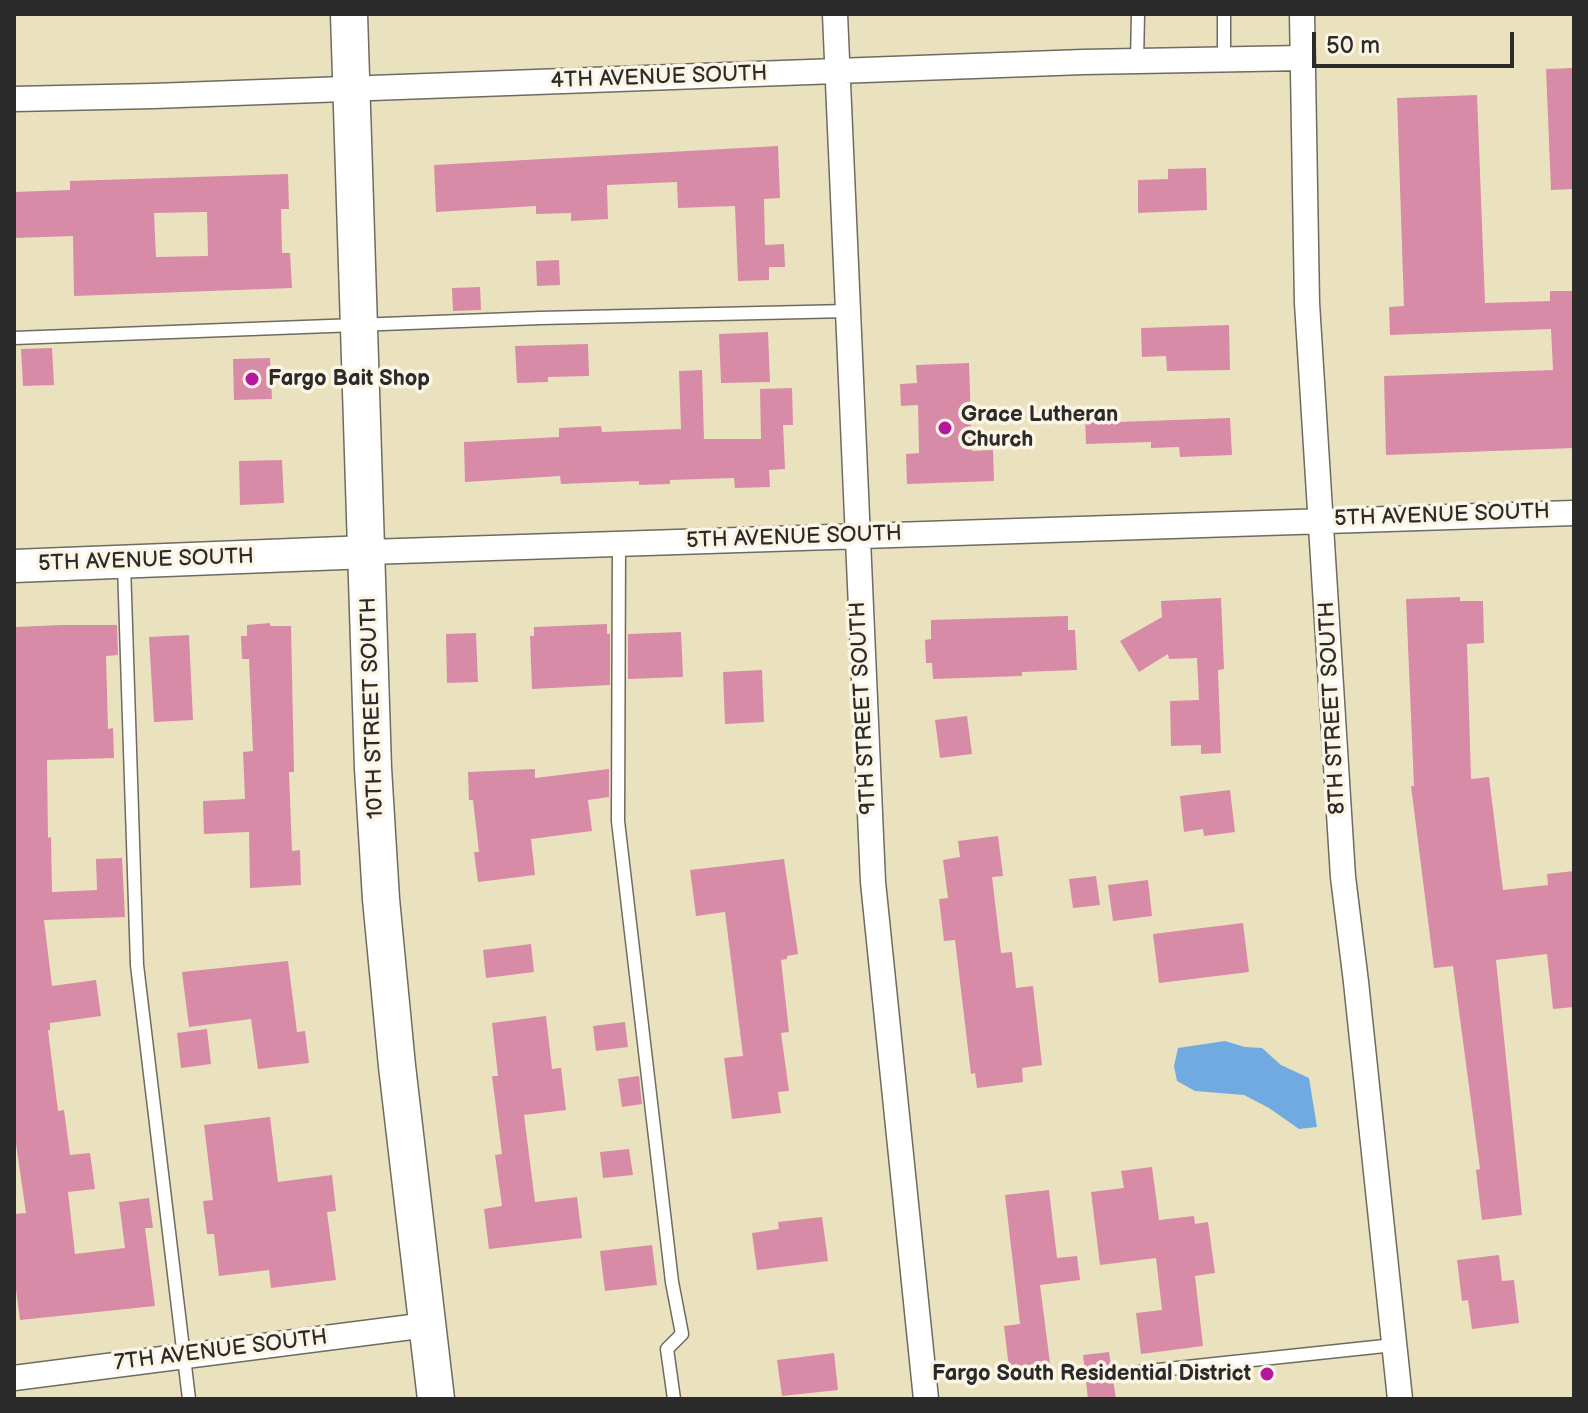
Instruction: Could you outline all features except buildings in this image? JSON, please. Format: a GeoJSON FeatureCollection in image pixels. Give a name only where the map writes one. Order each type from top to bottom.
{"type":"FeatureCollection","features":[{"type":"Feature","properties":{"kind":"main road","name":"10TH STREET SOUTH"},"geometry":{"type":"LineString","coordinates":[[349,14],[373,768],[381,899],[436,1399]]}},
{"type":"Feature","properties":{"kind":"street","name":"9TH STREET SOUTH"},"geometry":{"type":"LineString","coordinates":[[835,14],[873,882],[926,1399]]}},
{"type":"Feature","properties":{"kind":"street","name":"8TH STREET SOUTH"},"geometry":{"type":"LineString","coordinates":[[1302,14],[1307,303],[1343,877],[1400,1399]]}},
{"type":"Feature","properties":{"kind":"street","name":"4TH AVENUE SOUTH"},"geometry":{"type":"LineString","coordinates":[[14,99],[1303,58]]}},
{"type":"Feature","properties":{"kind":"street","name":"5TH AVENUE SOUTH"},"geometry":{"type":"LineString","coordinates":[[14,566],[1321,519],[1574,513]]}},
{"type":"Feature","properties":{"kind":"street","name":"7TH AVENUE SOUTH"},"geometry":{"type":"LineString","coordinates":[[14,1378],[427,1325]]}},
{"type":"Feature","properties":{"kind":"lane"},"geometry":{"type":"LineString","coordinates":[[1137,61],[1138,14]]}},
{"type":"Feature","properties":{"kind":"lane"},"geometry":{"type":"LineString","coordinates":[[1224,14],[1224,59]]}},
{"type":"Feature","properties":{"kind":"lane"},"geometry":{"type":"LineString","coordinates":[[14,338],[361,324],[848,311]]}},
{"type":"Feature","properties":{"kind":"lane"},"geometry":{"type":"LineString","coordinates":[[619,544],[618,821],[672,1282],[682,1334],[667,1349],[674,1399]]}},
{"type":"Feature","properties":{"kind":"lane"},"geometry":{"type":"LineString","coordinates":[[124,562],[137,965],[189,1399]]}},
{"type":"Feature","properties":{"kind":"lane"},"geometry":{"type":"LineString","coordinates":[[1130,1373],[1394,1345]]}},
{"type":"Feature","properties":{"kind":"water"},"geometry":{"type":"Polygon","coordinates":[[[1225,1041],[1262,1048],[1281,1065],[1309,1078],[1317,1127],[1299,1129],[1244,1095],[1195,1091],[1177,1081],[1174,1066],[1178,1048],[1225,1041]]]}},
{"type":"Feature","properties":{"kind":"place","name":"Fargo Bait Shop"},"geometry":{"type":"Point","coordinates":[252,379]}},
{"type":"Feature","properties":{"kind":"place","name":"Grace Lutheran Church"},"geometry":{"type":"Point","coordinates":[945,428]}},
{"type":"Feature","properties":{"kind":"place","name":"Fargo South Residential District"},"geometry":{"type":"Point","coordinates":[1267,1374]}}]}
